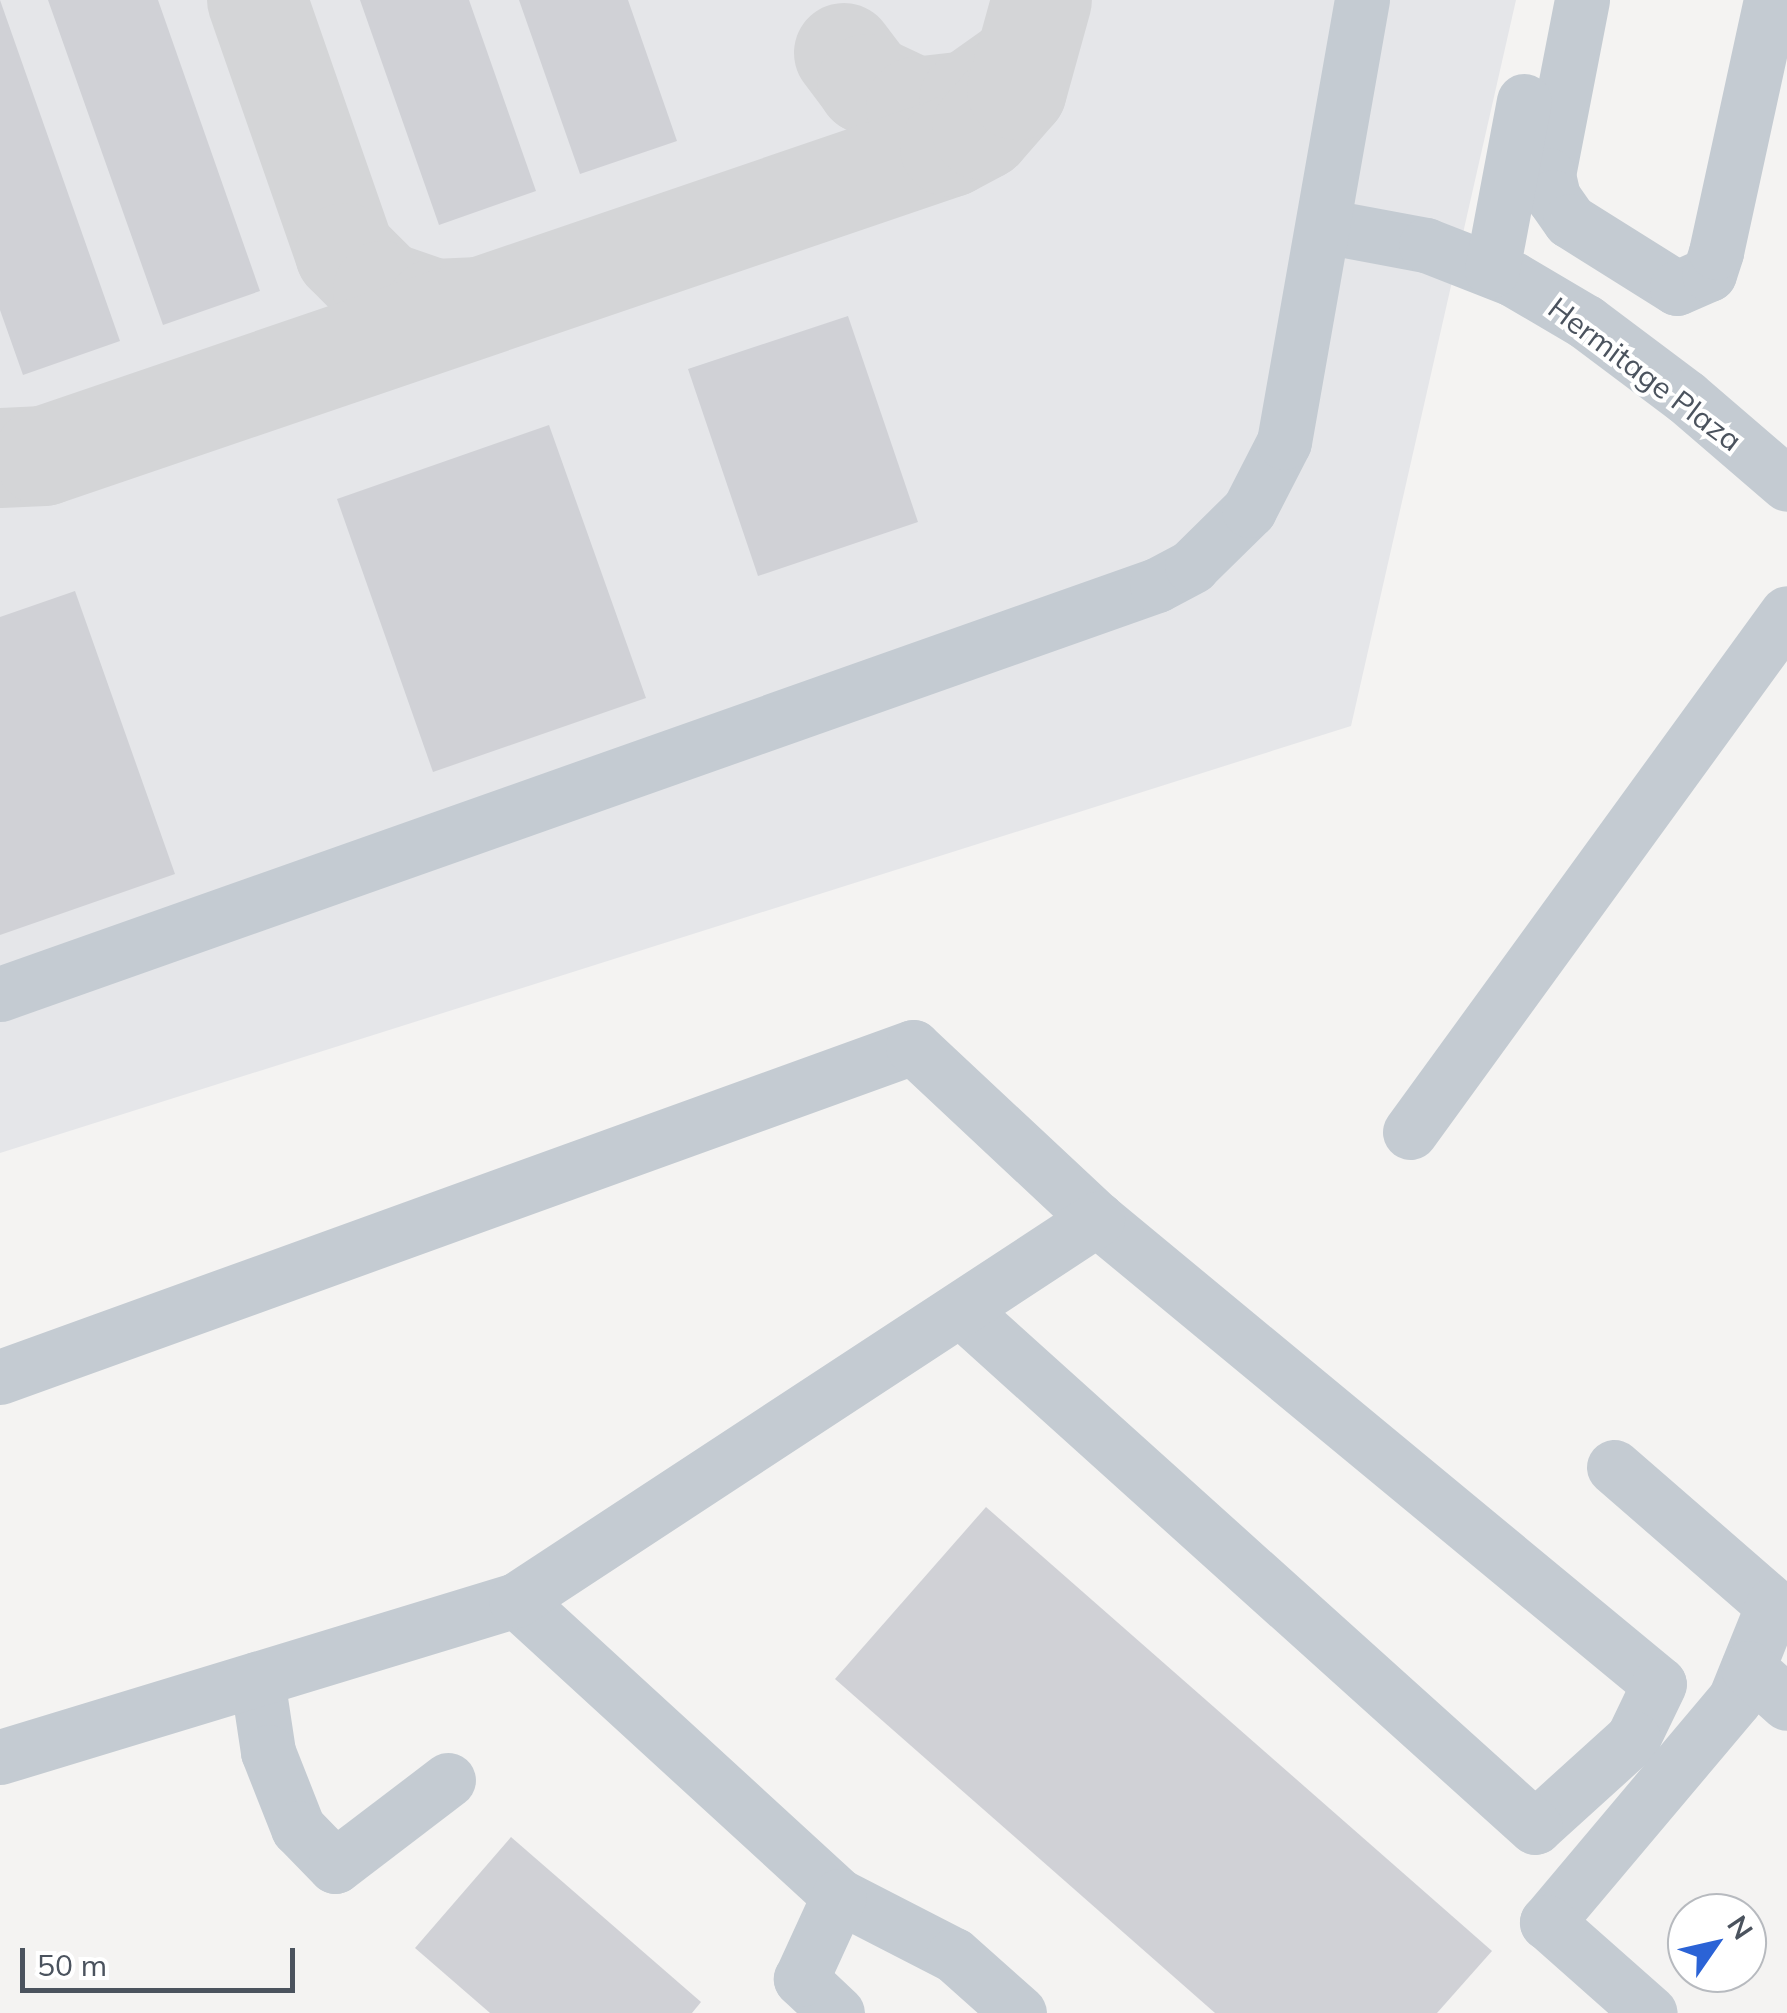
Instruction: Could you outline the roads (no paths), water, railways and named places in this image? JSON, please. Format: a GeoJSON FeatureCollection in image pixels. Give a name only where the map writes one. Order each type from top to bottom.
{"type":"FeatureCollection","features":[{"type":"Feature","properties":{"kind":"lane"},"geometry":{"type":"LineString","coordinates":[[0,994],[1157,586],[1192,566],[1250,510],[1278,457],[1324,226],[1362,0]]}},
{"type":"Feature","properties":{"kind":"lane"},"geometry":{"type":"LineString","coordinates":[[1492,270],[1543,0]]}},
{"type":"Feature","properties":{"kind":"lane"},"geometry":{"type":"LineString","coordinates":[[1582,0],[1548,175],[1570,221],[1676,288],[1709,274],[1771,0]]}},
{"type":"Feature","properties":{"kind":"lane","name":"Hermitage Plaza"},"geometry":{"type":"LineString","coordinates":[[1324,226],[1412,242],[1492,270],[1586,322],[1787,484]]}},
{"type":"Feature","properties":{"kind":"lane"},"geometry":{"type":"LineString","coordinates":[[1410,1132],[1787,613]]}},
{"type":"Feature","properties":{"kind":"lane"},"geometry":{"type":"LineString","coordinates":[[0,1377],[913,1046],[1097,1219],[1659,1684],[1633,1738],[1535,1827],[962,1310]]}},
{"type":"Feature","properties":{"kind":"lane"},"geometry":{"type":"LineString","coordinates":[[0,1757],[516,1600],[1097,1219]]}},
{"type":"Feature","properties":{"kind":"lane"},"geometry":{"type":"LineString","coordinates":[[1614,1467],[1773,1605],[1767,1685],[1735,1699],[1547,1922],[1650,2013]]}},
{"type":"Feature","properties":{"kind":"lane"},"geometry":{"type":"LineString","coordinates":[[516,1600],[839,1896],[954,1955],[1019,2013]]}},
{"type":"Feature","properties":{"kind":"lane"},"geometry":{"type":"LineString","coordinates":[[257,1679],[268,1752],[298,1828],[335,1866],[448,1780]]}},
{"type":"Feature","properties":{"kind":"lane"},"geometry":{"type":"LineString","coordinates":[[837,2013],[800,1979],[839,1896]]}}]}
